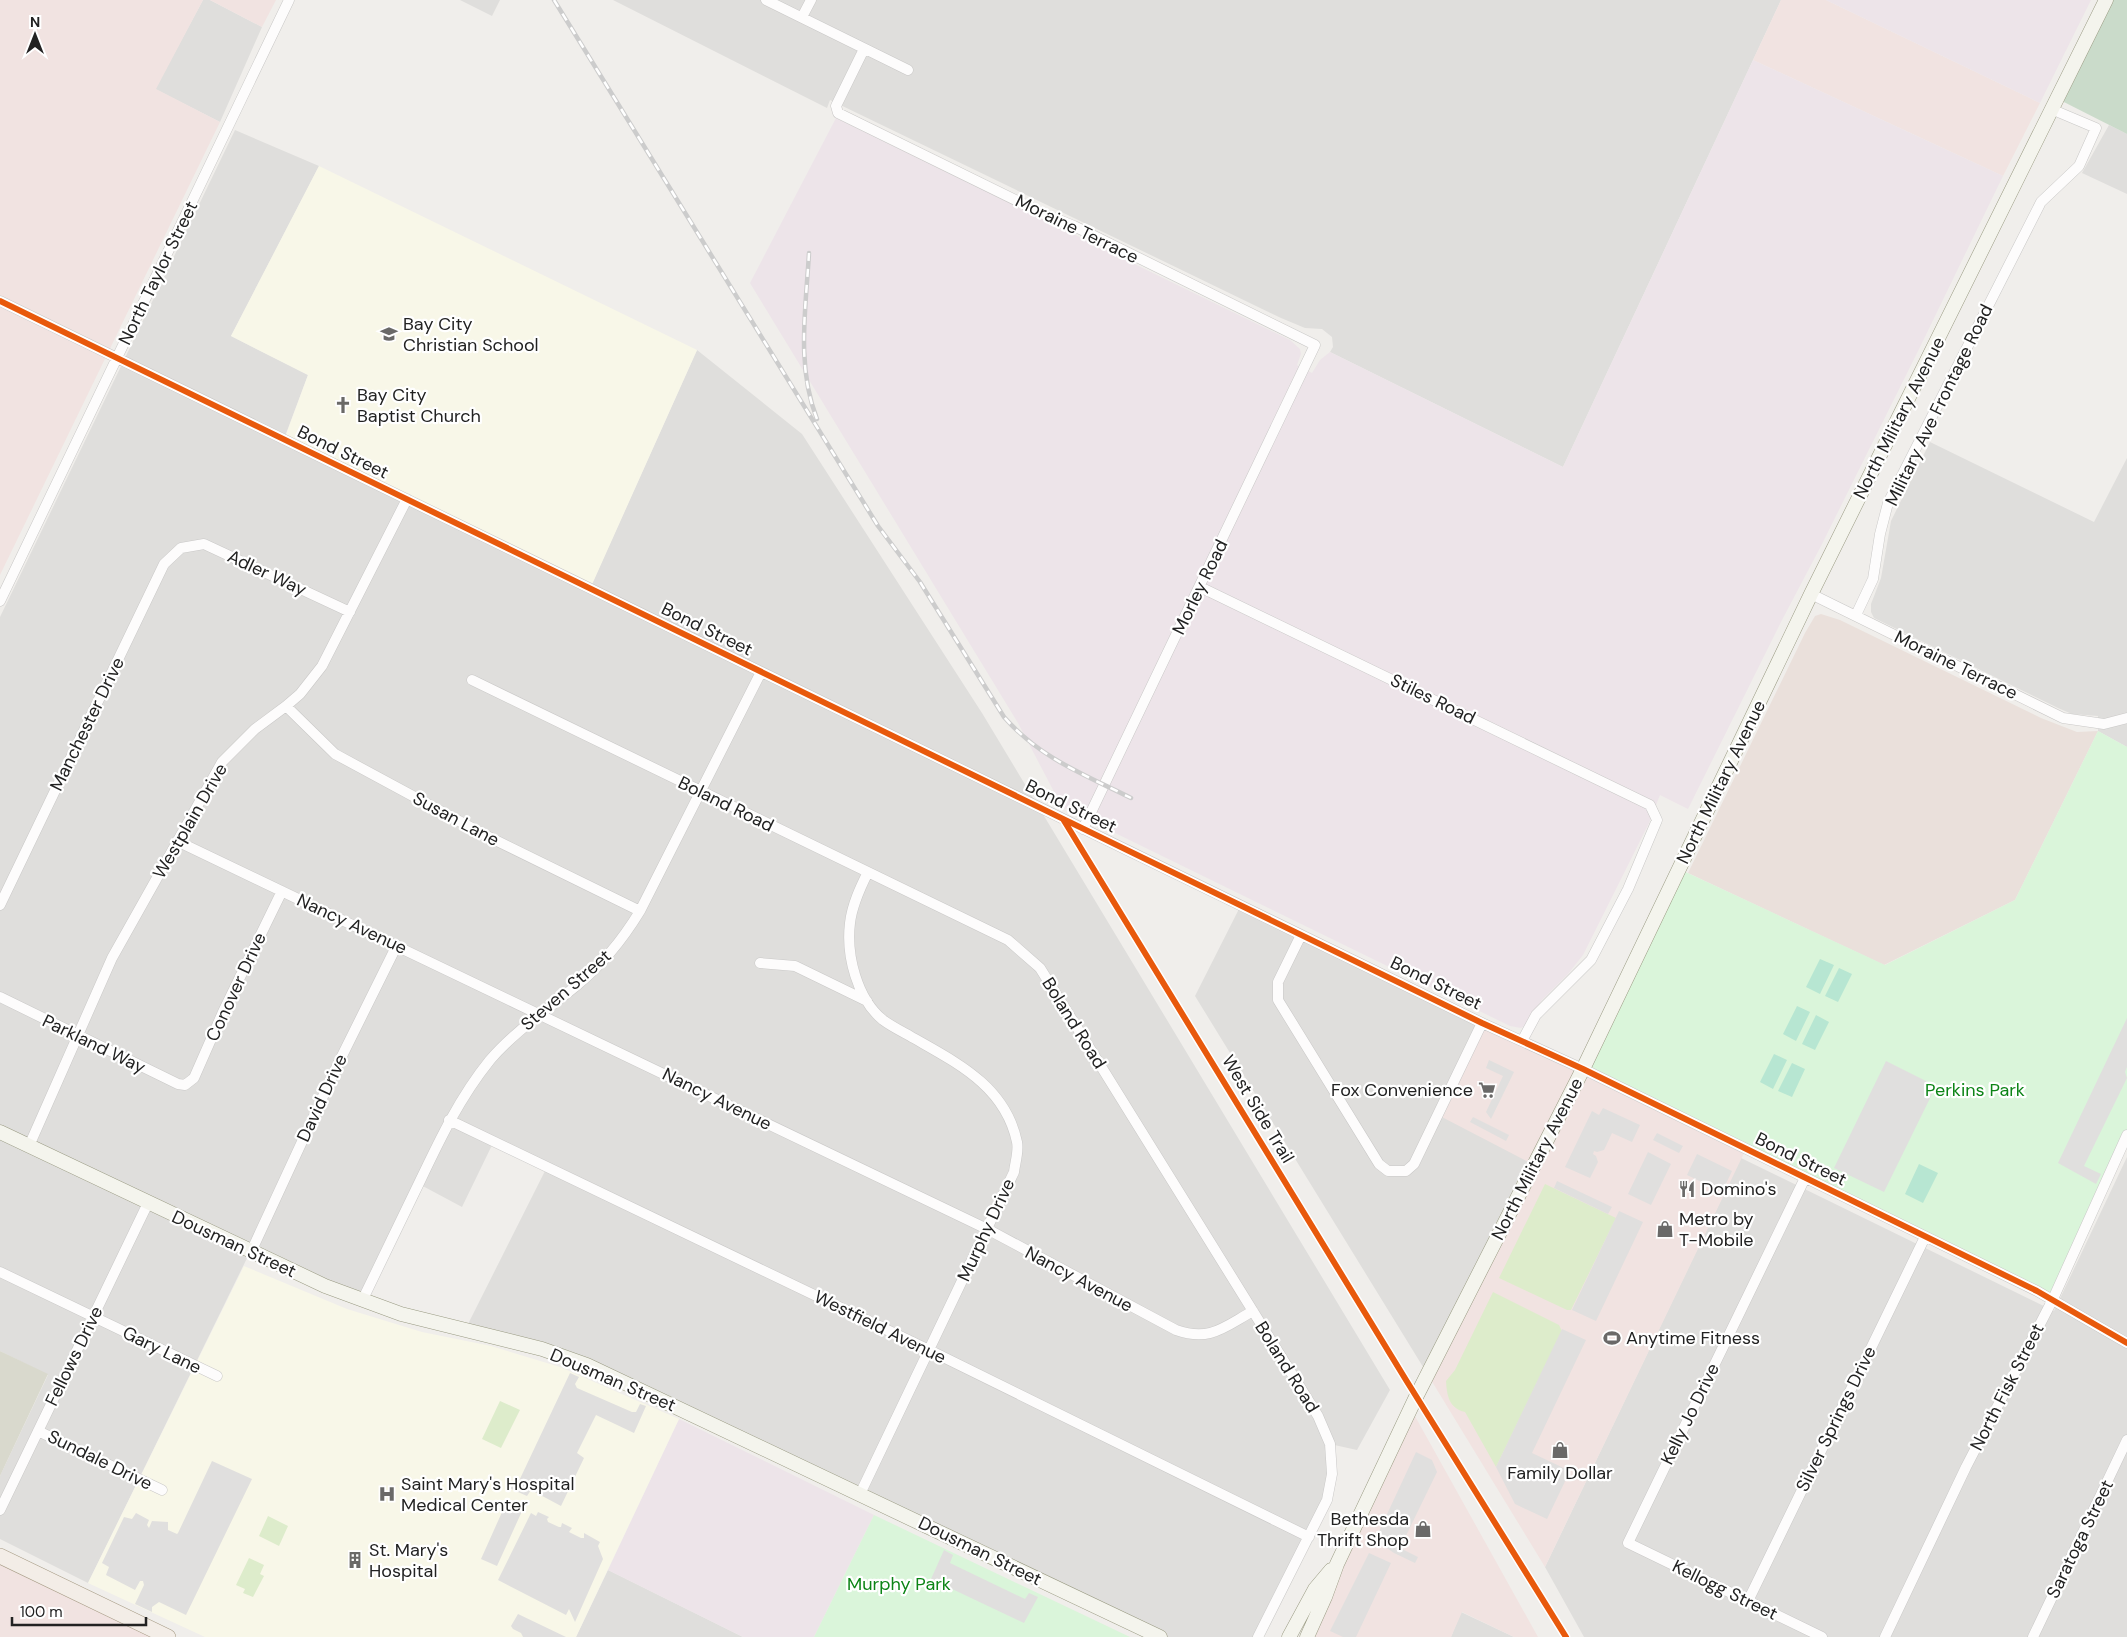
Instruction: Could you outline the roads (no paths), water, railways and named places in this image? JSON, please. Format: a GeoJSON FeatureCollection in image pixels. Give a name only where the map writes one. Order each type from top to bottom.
{"type":"FeatureCollection","features":[{"type":"Feature","properties":{"kind":"main road","name":"North Military Avenue"},"geometry":{"type":"LineString","coordinates":[[1307,1637],[1337,1564],[1416,1397],[1583,1070],[1811,594],[2106,0]]}},
{"type":"Feature","properties":{"kind":"main road","name":"Dousman Street"},"geometry":{"type":"LineString","coordinates":[[0,1132],[251,1252],[362,1301],[417,1318],[542,1349],[587,1365],[1160,1637]]}},
{"type":"Feature","properties":{"kind":"main road"},"geometry":{"type":"LineString","coordinates":[[0,1556],[168,1637]]}},
{"type":"Feature","properties":{"kind":"main road","name":"North Military Avenue"},"geometry":{"type":"LineString","coordinates":[[1289,1637],[1315,1589],[1337,1564]]}},
{"type":"Feature","properties":{"kind":"street","name":"North Taylor Street"},"geometry":{"type":"LineString","coordinates":[[0,601],[289,0]]}},
{"type":"Feature","properties":{"kind":"street"},"geometry":{"type":"LineString","coordinates":[[766,0],[908,70]]}},
{"type":"Feature","properties":{"kind":"street"},"geometry":{"type":"LineString","coordinates":[[802,17],[811,0]]}},
{"type":"Feature","properties":{"kind":"street","name":"Moraine Terrace"},"geometry":{"type":"LineString","coordinates":[[864,49],[839,98],[836,106],[838,113],[1044,214],[1074,226],[1315,345]]}},
{"type":"Feature","properties":{"kind":"street","name":"Military Ave Frontage Road"},"geometry":{"type":"LineString","coordinates":[[1856,615],[1873,579],[1880,534],[1888,503],[2040,202],[2078,166],[2096,128],[2051,109]]}},
{"type":"Feature","properties":{"kind":"street","name":"Bond Street"},"geometry":{"type":"LineString","coordinates":[[0,301],[2053,1299],[2127,1343]]}},
{"type":"Feature","properties":{"kind":"street","name":"Morley Road"},"geometry":{"type":"LineString","coordinates":[[1083,828],[1315,345]]}},
{"type":"Feature","properties":{"kind":"street","name":"Westplain Drive"},"geometry":{"type":"LineString","coordinates":[[29,1146],[112,958],[222,762],[254,729],[300,694],[322,666],[407,500]]}},
{"type":"Feature","properties":{"kind":"street","name":"Adler Way"},"geometry":{"type":"LineString","coordinates":[[181,548],[204,544],[350,612]]}},
{"type":"Feature","properties":{"kind":"street","name":"Manchester Drive"},"geometry":{"type":"LineString","coordinates":[[0,905],[164,564],[181,548]]}},
{"type":"Feature","properties":{"kind":"street","name":"Stiles Road"},"geometry":{"type":"LineString","coordinates":[[1200,587],[1650,804],[1657,820],[1628,889],[1591,960],[1536,1015],[1522,1041]]}},
{"type":"Feature","properties":{"kind":"street","name":"Moraine Terrace"},"geometry":{"type":"LineString","coordinates":[[1811,594],[2063,718],[2104,724],[2127,718]]}},
{"type":"Feature","properties":{"kind":"street","name":"Steven Street"},"geometry":{"type":"LineString","coordinates":[[362,1301],[449,1120],[490,1061],[511,1039],[597,967],[615,947],[640,911],[761,672]]}},
{"type":"Feature","properties":{"kind":"street","name":"Boland Road"},"geometry":{"type":"LineString","coordinates":[[472,680],[1008,940],[1040,968],[1318,1416],[1330,1444],[1332,1474],[1327,1500],[1258,1637]]}},
{"type":"Feature","properties":{"kind":"street","name":"Susan Lane"},"geometry":{"type":"LineString","coordinates":[[286,706],[335,754],[485,836],[640,911]]}},
{"type":"Feature","properties":{"kind":"street","name":"Nancy Avenue"},"geometry":{"type":"LineString","coordinates":[[177,841],[987,1230],[1176,1330],[1190,1335],[1209,1335],[1252,1311]]}},
{"type":"Feature","properties":{"kind":"street","name":"Murphy Drive"},"geometry":{"type":"LineString","coordinates":[[860,1494],[1014,1172],[1017,1144],[1010,1120],[996,1097],[979,1078],[883,1020],[867,1001],[859,985],[850,954],[850,922],[859,891],[868,872]]}},
{"type":"Feature","properties":{"kind":"street","name":"Conover Drive"},"geometry":{"type":"LineString","coordinates":[[189,1083],[194,1078],[223,1012],[282,891]]}},
{"type":"Feature","properties":{"kind":"street"},"geometry":{"type":"LineString","coordinates":[[1302,935],[1278,982],[1278,1000],[1379,1164],[1388,1171],[1406,1171],[1414,1164],[1482,1023]]}},
{"type":"Feature","properties":{"kind":"street","name":"David Drive"},"geometry":{"type":"LineString","coordinates":[[251,1252],[337,1066],[397,945]]}},
{"type":"Feature","properties":{"kind":"street"},"geometry":{"type":"LineString","coordinates":[[760,963],[795,966],[867,1001]]}},
{"type":"Feature","properties":{"kind":"street","name":"Parkland Way"},"geometry":{"type":"LineString","coordinates":[[0,997],[178,1084],[189,1083]]}},
{"type":"Feature","properties":{"kind":"street","name":"Westfield Avenue"},"geometry":{"type":"LineString","coordinates":[[449,1120],[929,1350],[1309,1537]]}},
{"type":"Feature","properties":{"kind":"street","name":"North Fisk Street"},"geometry":{"type":"LineString","coordinates":[[1885,1637],[1966,1466],[2053,1299],[2127,1135]]}},
{"type":"Feature","properties":{"kind":"street","name":"Kelly Jo Drive"},"geometry":{"type":"LineString","coordinates":[[1628,1543],[1805,1178]]}},
{"type":"Feature","properties":{"kind":"street","name":"Fellows Drive"},"geometry":{"type":"LineString","coordinates":[[0,1510],[148,1203]]}},
{"type":"Feature","properties":{"kind":"street","name":"Silver Springs Drive"},"geometry":{"type":"LineString","coordinates":[[1748,1601],[1925,1237]]}},
{"type":"Feature","properties":{"kind":"street","name":"Gary Lane"},"geometry":{"type":"LineString","coordinates":[[0,1272],[217,1376]]}},
{"type":"Feature","properties":{"kind":"street","name":"Sundale Drive"},"geometry":{"type":"LineString","coordinates":[[38,1430],[162,1490]]}},
{"type":"Feature","properties":{"kind":"street","name":"Saratoga Street"},"geometry":{"type":"LineString","coordinates":[[2033,1637],[2127,1440]]}},
{"type":"Feature","properties":{"kind":"street","name":"Kellogg Street"},"geometry":{"type":"LineString","coordinates":[[1628,1543],[1822,1637]]}},
{"type":"Feature","properties":{"kind":"railway"},"geometry":{"type":"LineString","coordinates":[[554,0],[878,526],[920,582],[1004,717],[1032,744],[1047,754],[1079,773],[1131,798]]}},
{"type":"Feature","properties":{"kind":"railway"},"geometry":{"type":"LineString","coordinates":[[809,253],[804,358],[806,378],[817,419]]}},
{"type":"Feature","properties":{"kind":"place","name":"Bay City Christian School"},"geometry":{"type":"Point","coordinates":[389,334]}},
{"type":"Feature","properties":{"kind":"place","name":"Bay City Baptist Church"},"geometry":{"type":"Point","coordinates":[343,405]}},
{"type":"Feature","properties":{"kind":"place","name":"Fox Convenience"},"geometry":{"type":"Point","coordinates":[1487,1090]}},
{"type":"Feature","properties":{"kind":"place","name":"Domino's"},"geometry":{"type":"Point","coordinates":[1687,1189]}},
{"type":"Feature","properties":{"kind":"place","name":"Metro by T-Mobile"},"geometry":{"type":"Point","coordinates":[1665,1229]}},
{"type":"Feature","properties":{"kind":"place","name":"Anytime Fitness"},"geometry":{"type":"Point","coordinates":[1612,1338]}},
{"type":"Feature","properties":{"kind":"place","name":"Family Dollar"},"geometry":{"type":"Point","coordinates":[1560,1450]}},
{"type":"Feature","properties":{"kind":"place","name":"Saint Mary's Hospital Medical Center"},"geometry":{"type":"Point","coordinates":[387,1494]}},
{"type":"Feature","properties":{"kind":"place","name":"Bethesda Thrift Shop"},"geometry":{"type":"Point","coordinates":[1423,1529]}},
{"type":"Feature","properties":{"kind":"place","name":"St. Mary's Hospital"},"geometry":{"type":"Point","coordinates":[355,1560]}},
{"type":"Feature","properties":{"kind":"park label","name":"Perkins Park"},"geometry":{"type":"Point","coordinates":[1975,1090]}},
{"type":"Feature","properties":{"kind":"park label","name":"Murphy Park"},"geometry":{"type":"Point","coordinates":[899,1584]}}]}
